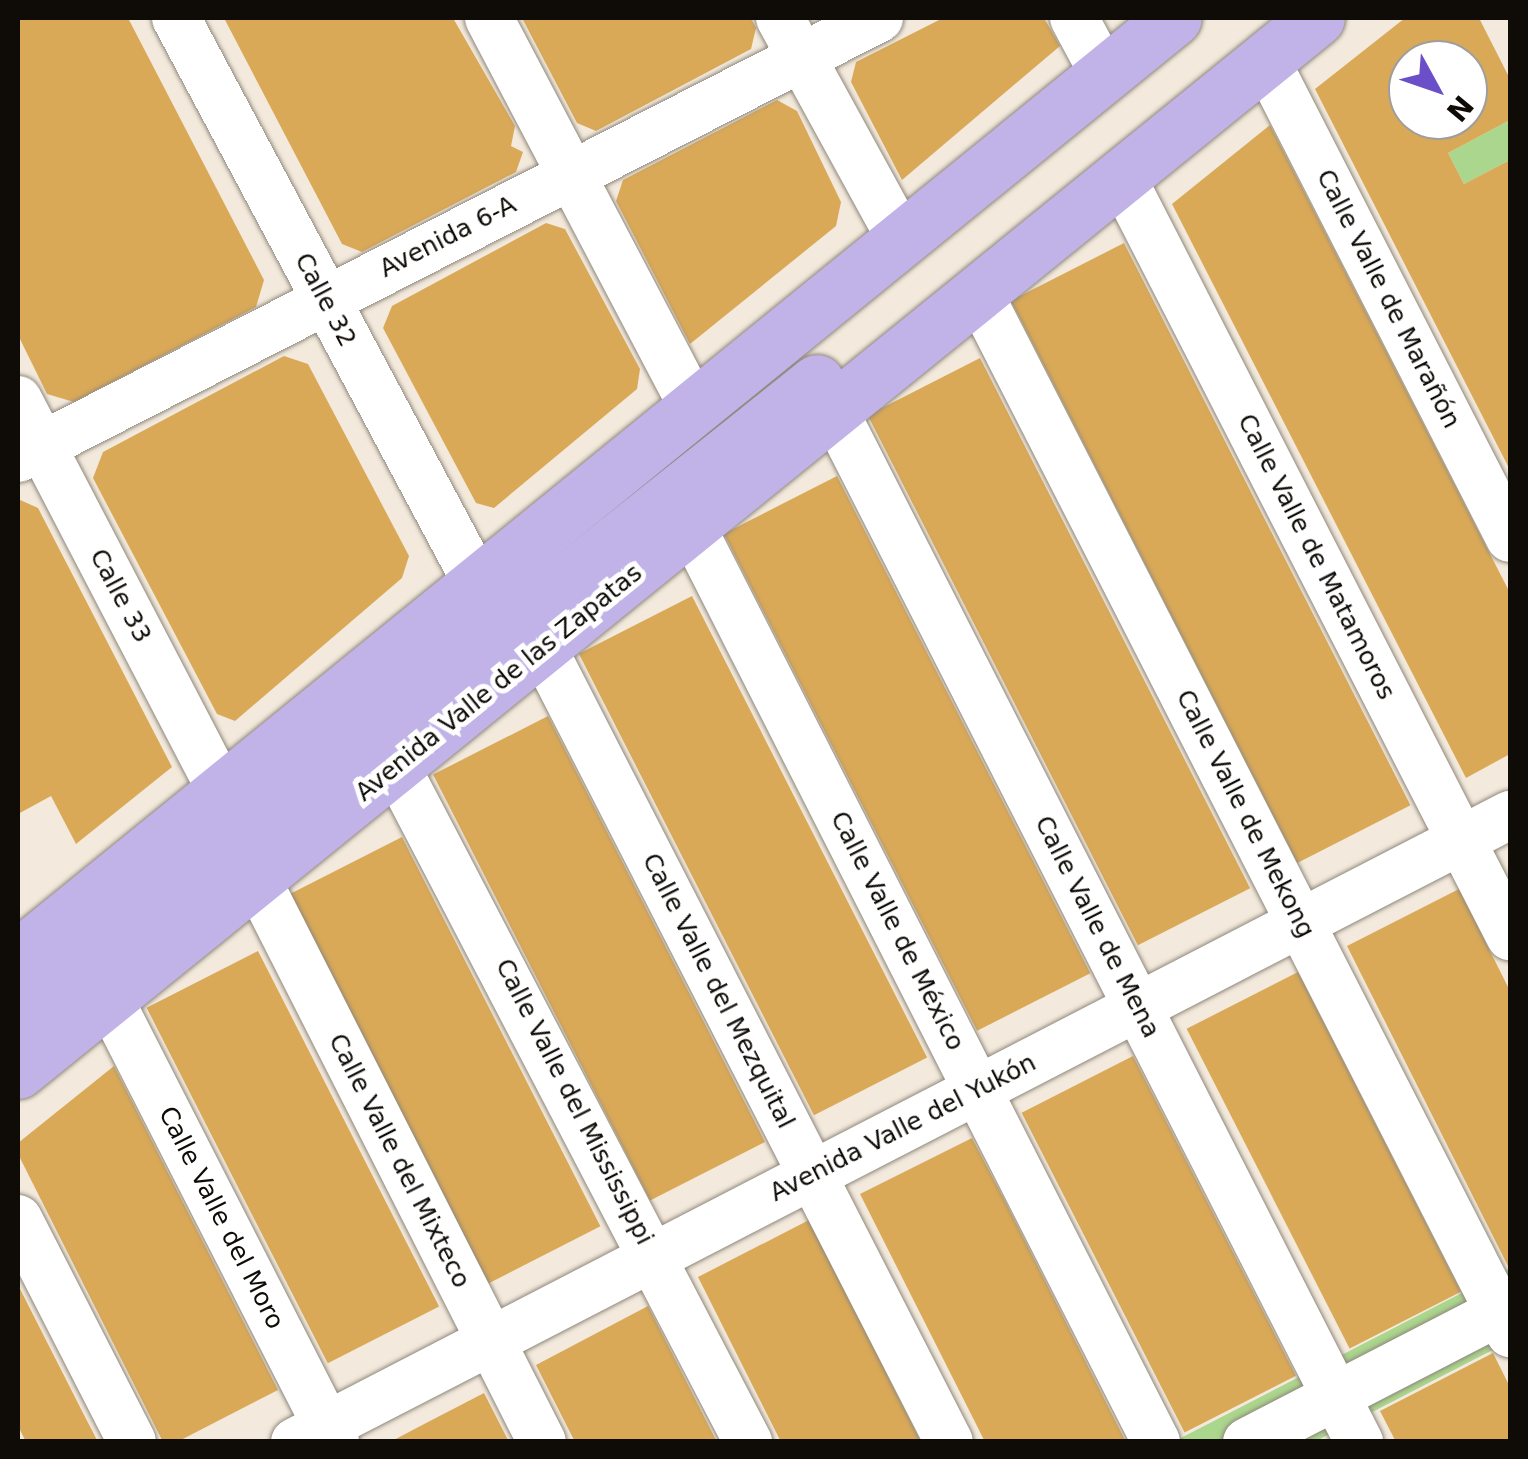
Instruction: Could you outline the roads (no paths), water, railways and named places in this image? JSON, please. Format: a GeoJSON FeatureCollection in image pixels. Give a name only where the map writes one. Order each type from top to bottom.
{"type":"FeatureCollection","features":[{"type":"Feature","properties":{"kind":"main road","name":"Avenida Valle de las Zapatas"},"geometry":{"type":"LineString","coordinates":[[23,993],[223,793],[476,580],[1174,18]]}},
{"type":"Feature","properties":{"kind":"main road","name":"Avenida Valle de las Zapatas"},"geometry":{"type":"LineString","coordinates":[[23,993],[677,512],[836,413],[1318,18]]}},
{"type":"Feature","properties":{"kind":"main road","name":"Avenida Valle de las Zapatas"},"geometry":{"type":"LineString","coordinates":[[677,512],[902,239]]}},
{"type":"Feature","properties":{"kind":"main road","name":"Avenida Valle de las Zapatas"},"geometry":{"type":"LineString","coordinates":[[18,1070],[542,647],[677,512],[838,366],[979,294]]}},
{"type":"Feature","properties":{"kind":"street","name":"Calle 32"},"geometry":{"type":"LineString","coordinates":[[176,18],[476,580]]}},
{"type":"Feature","properties":{"kind":"street"},"geometry":{"type":"LineString","coordinates":[[489,18],[692,404]]}},
{"type":"Feature","properties":{"kind":"street","name":"Avenida 6-A"},"geometry":{"type":"LineString","coordinates":[[29,452],[572,174],[791,38],[879,18]]}},
{"type":"Feature","properties":{"kind":"street"},"geometry":{"type":"LineString","coordinates":[[1074,18],[1104,74]]}},
{"type":"Feature","properties":{"kind":"street"},"geometry":{"type":"LineString","coordinates":[[791,38],[902,239]]}},
{"type":"Feature","properties":{"kind":"street","name":"Calle Valle de Marañón"},"geometry":{"type":"LineString","coordinates":[[1265,60],[1510,538]]}},
{"type":"Feature","properties":{"kind":"street","name":"Calle Valle de Matamoros"},"geometry":{"type":"LineString","coordinates":[[1122,178],[1510,936]]}},
{"type":"Feature","properties":{"kind":"street","name":"Calle Valle de Mekong"},"geometry":{"type":"LineString","coordinates":[[979,294],[1507,1317]]}},
{"type":"Feature","properties":{"kind":"street","name":"Calle 33"},"geometry":{"type":"LineString","coordinates":[[18,400],[29,452],[223,793]]}},
{"type":"Feature","properties":{"kind":"street","name":"Calle Valle de Mena"},"geometry":{"type":"LineString","coordinates":[[836,413],[1360,1442]]}},
{"type":"Feature","properties":{"kind":"street","name":"Calle Valle de México"},"geometry":{"type":"LineString","coordinates":[[677,512],[978,1089],[1156,1442]]}},
{"type":"Feature","properties":{"kind":"street","name":"Calle Valle del Mezquital"},"geometry":{"type":"LineString","coordinates":[[542,647],[949,1442]]}},
{"type":"Feature","properties":{"kind":"street","name":"Calle Valle del Mississippi"},"geometry":{"type":"LineString","coordinates":[[394,766],[748,1442]]}},
{"type":"Feature","properties":{"kind":"street","name":"Avenida Valle del Yukón"},"geometry":{"type":"LineString","coordinates":[[319,1436],[491,1341],[1510,815]]}},
{"type":"Feature","properties":{"kind":"street","name":"Calle Valle del Mixteco"},"geometry":{"type":"LineString","coordinates":[[256,880],[542,1442]]}},
{"type":"Feature","properties":{"kind":"street","name":"Calle Valle del Moro"},"geometry":{"type":"LineString","coordinates":[[107,995],[319,1436]]}},
{"type":"Feature","properties":{"kind":"street"},"geometry":{"type":"LineString","coordinates":[[18,1219],[132,1442]]}},
{"type":"Feature","properties":{"kind":"street"},"geometry":{"type":"LineString","coordinates":[[1247,1442],[1507,1317]]}}]}
